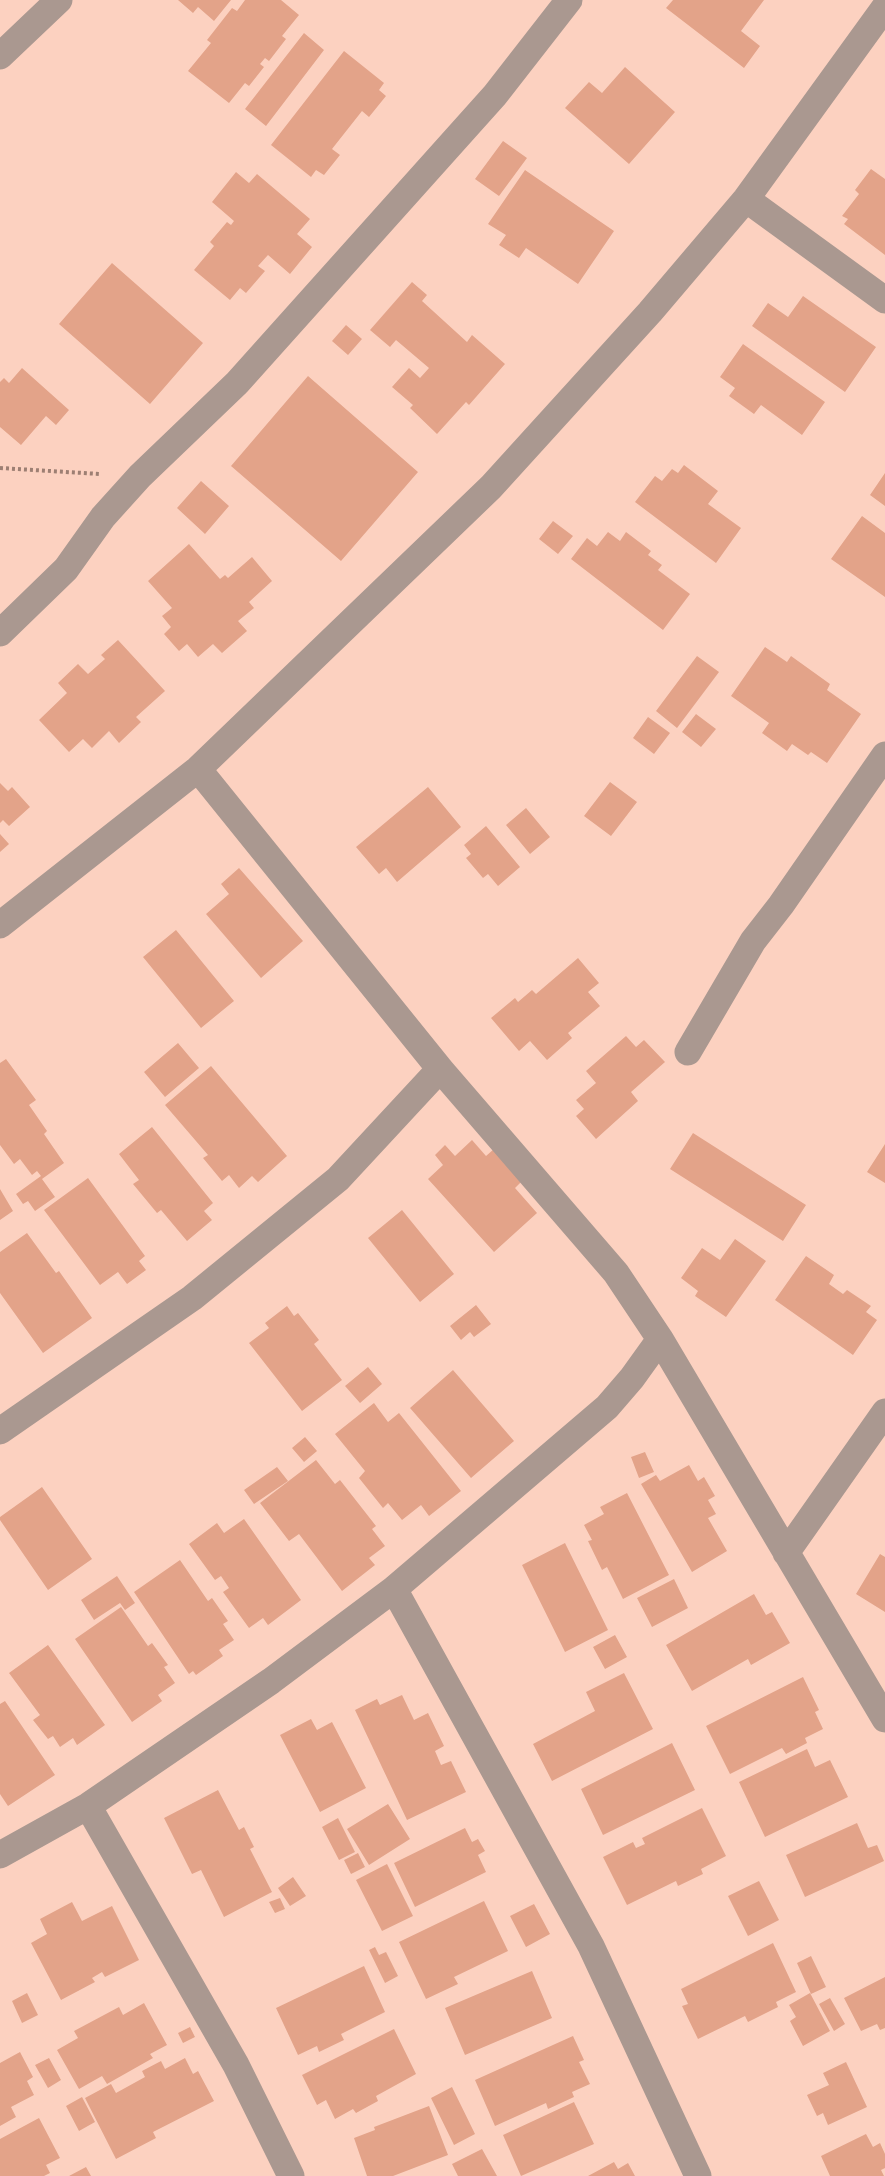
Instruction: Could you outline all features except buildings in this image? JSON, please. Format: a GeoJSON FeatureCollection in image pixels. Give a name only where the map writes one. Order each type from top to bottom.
{"type":"FeatureCollection","features":[{"type":"Feature","properties":{"kind":"street"},"geometry":{"type":"LineString","coordinates":[[0,57],[59,0]]}},
{"type":"Feature","properties":{"kind":"street"},"geometry":{"type":"LineString","coordinates":[[0,633],[66,569],[103,517],[140,476],[237,383],[495,95],[569,0]]}},
{"type":"Feature","properties":{"kind":"street"},"geometry":{"type":"LineString","coordinates":[[0,925],[198,769],[491,487],[650,312],[746,199],[885,7]]}},
{"type":"Feature","properties":{"kind":"street"},"geometry":{"type":"LineString","coordinates":[[746,199],[885,300]]}},
{"type":"Feature","properties":{"kind":"street"},"geometry":{"type":"LineString","coordinates":[[688,1052],[753,941],[781,905],[885,755]]}},
{"type":"Feature","properties":{"kind":"street"},"geometry":{"type":"LineString","coordinates":[[198,769],[440,1069],[616,1273],[660,1339],[885,1719]]}},
{"type":"Feature","properties":{"kind":"street"},"geometry":{"type":"LineString","coordinates":[[0,1431],[192,1298],[338,1179],[440,1069]]}},
{"type":"Feature","properties":{"kind":"street"},"geometry":{"type":"LineString","coordinates":[[0,1855],[88,1806],[271,1682],[394,1589],[607,1407],[632,1378],[660,1339]]}},
{"type":"Feature","properties":{"kind":"street"},"geometry":{"type":"LineString","coordinates":[[786,1553],[885,1412]]}},
{"type":"Feature","properties":{"kind":"street"},"geometry":{"type":"LineString","coordinates":[[394,1589],[591,1946],[698,2176]]}},
{"type":"Feature","properties":{"kind":"street"},"geometry":{"type":"LineString","coordinates":[[88,1806],[237,2065],[291,2176]]}},
{"type":"Feature","properties":{"kind":"path"},"geometry":{"type":"LineString","coordinates":[[0,468],[140,476]]}}]}
